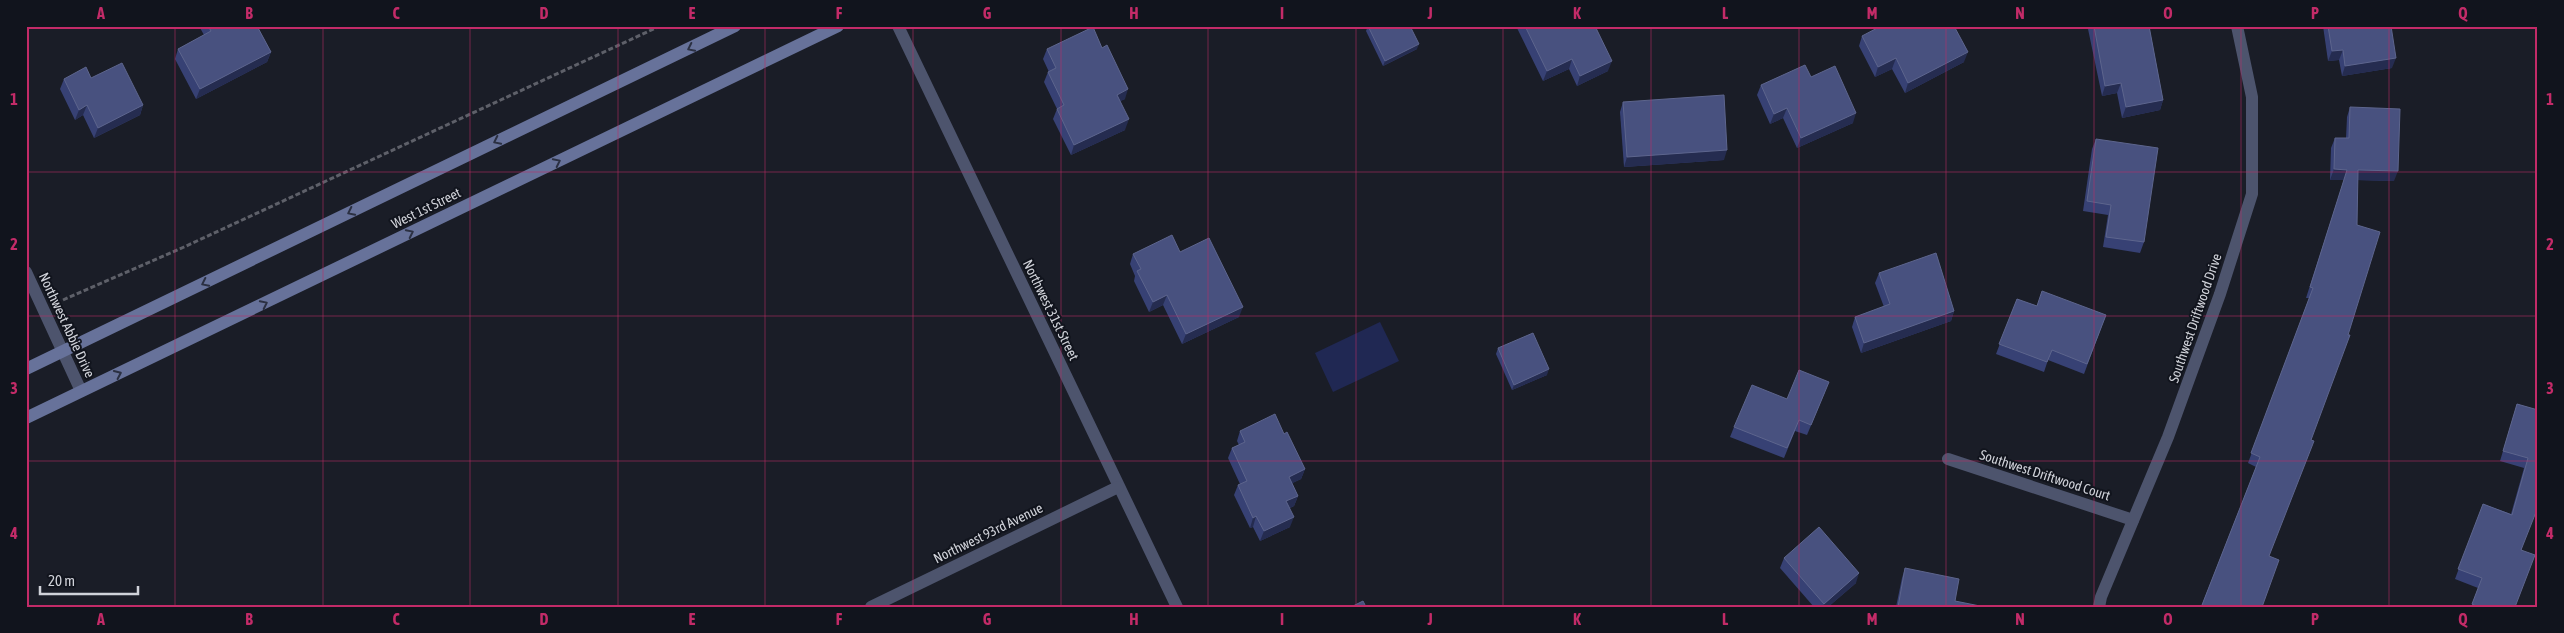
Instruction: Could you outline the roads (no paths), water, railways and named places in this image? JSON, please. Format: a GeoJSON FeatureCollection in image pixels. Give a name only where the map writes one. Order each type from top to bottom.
{"type":"FeatureCollection","features":[{"type":"Feature","properties":{"kind":"main road","name":"West 1st Street"},"geometry":{"type":"LineString","coordinates":[[26,369],[735,26]]}},
{"type":"Feature","properties":{"kind":"main road","name":"West 1st Street"},"geometry":{"type":"LineString","coordinates":[[26,418],[838,26]]}},
{"type":"Feature","properties":{"kind":"street","name":"Northwest 31st Street"},"geometry":{"type":"LineString","coordinates":[[898,26],[1177,607]]}},
{"type":"Feature","properties":{"kind":"street","name":"Southwest Driftwood Drive"},"geometry":{"type":"LineString","coordinates":[[2099,607],[2101,598],[2171,428],[2220,294],[2252,194],[2252,98],[2237,26]]}},
{"type":"Feature","properties":{"kind":"street","name":"Northwest Abbie Drive"},"geometry":{"type":"LineString","coordinates":[[26,272],[81,391]]}},
{"type":"Feature","properties":{"kind":"street","name":"Southwest Driftwood Court"},"geometry":{"type":"LineString","coordinates":[[1948,459],[2133,520]]}},
{"type":"Feature","properties":{"kind":"street","name":"Northwest 93rd Avenue"},"geometry":{"type":"LineString","coordinates":[[871,607],[1118,487]]}}]}
